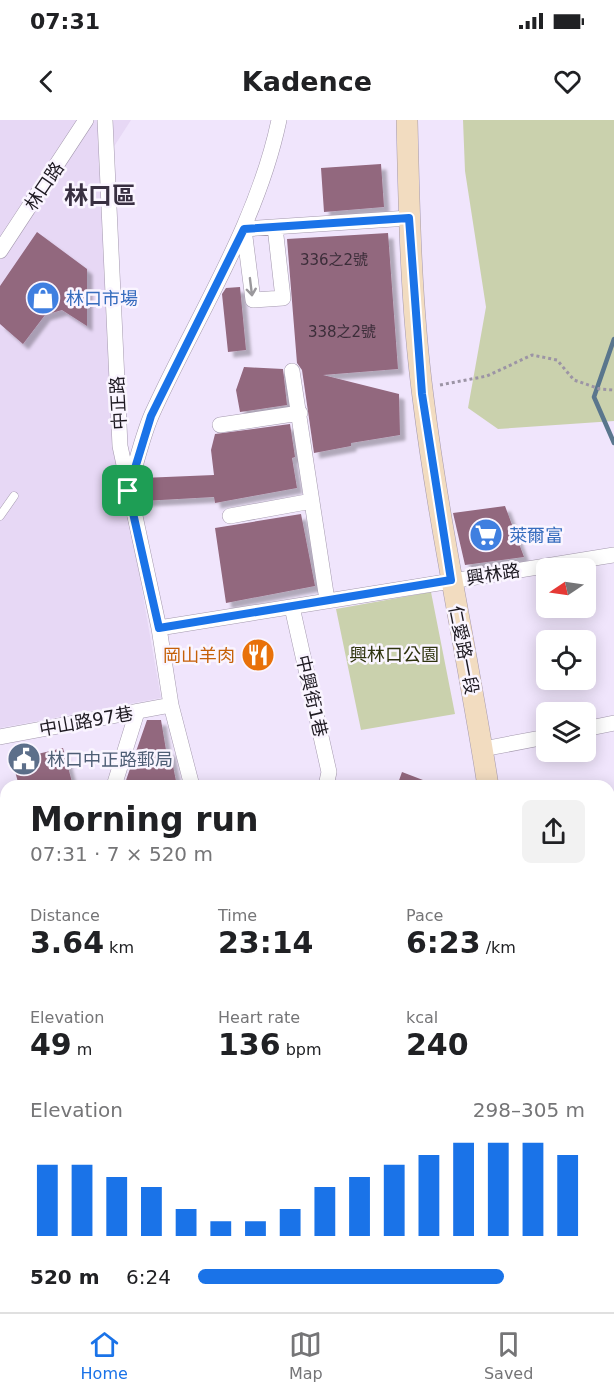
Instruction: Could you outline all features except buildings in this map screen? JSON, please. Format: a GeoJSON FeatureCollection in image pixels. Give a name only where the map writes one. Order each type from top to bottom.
{"type":"FeatureCollection","features":[{"type":"Feature","properties":{"kind":"main road","name":"仁愛路一段"},"geometry":{"type":"LineString","coordinates":[[407,120],[409,218],[422,389],[451,580],[487,780]]}},
{"type":"Feature","properties":{"kind":"street","name":"林口路"},"geometry":{"type":"LineString","coordinates":[[0,251],[86,120]]}},
{"type":"Feature","properties":{"kind":"street","name":"中正路"},"geometry":{"type":"LineString","coordinates":[[105,120],[120,446],[159,628],[171,705],[190,780]]}},
{"type":"Feature","properties":{"kind":"street"},"geometry":{"type":"LineString","coordinates":[[128,491],[151,416],[244,229],[279,120]]}},
{"type":"Feature","properties":{"kind":"street"},"geometry":{"type":"LineString","coordinates":[[244,229],[409,218]]}},
{"type":"Feature","properties":{"kind":"street"},"geometry":{"type":"LineString","coordinates":[[244,229],[253,300],[283,298],[275,227]]}},
{"type":"Feature","properties":{"kind":"street"},"geometry":{"type":"LineString","coordinates":[[292,371],[327,600]]}},
{"type":"Feature","properties":{"kind":"street"},"geometry":{"type":"LineString","coordinates":[[220,425],[300,413]]}},
{"type":"Feature","properties":{"kind":"street"},"geometry":{"type":"LineString","coordinates":[[230,516],[312,501]]}},
{"type":"Feature","properties":{"kind":"street","name":"興林路"},"geometry":{"type":"LineString","coordinates":[[159,628],[614,555]]}},
{"type":"Feature","properties":{"kind":"street","name":"中興街1巷"},"geometry":{"type":"LineString","coordinates":[[292,607],[329,772],[327,780]]}},
{"type":"Feature","properties":{"kind":"street","name":"中山路97巷"},"geometry":{"type":"LineString","coordinates":[[0,737],[171,705]]}},
{"type":"Feature","properties":{"kind":"street"},"geometry":{"type":"LineString","coordinates":[[116,780],[137,712]]}},
{"type":"Feature","properties":{"kind":"street"},"geometry":{"type":"LineString","coordinates":[[596,727],[614,723]]}},
{"type":"Feature","properties":{"kind":"street"},"geometry":{"type":"LineString","coordinates":[[483,749],[536,739]]}},
{"type":"Feature","properties":{"kind":"lane"},"geometry":{"type":"LineString","coordinates":[[0,516],[14,496]]}},
{"type":"Feature","properties":{"kind":"path"},"geometry":{"type":"LineString","coordinates":[[422,389],[487,376],[532,355],[557,360],[574,380],[600,389],[614,390]]}},
{"type":"Feature","properties":{"kind":"shaded area"},"geometry":{"type":"Polygon","coordinates":[[[0,120],[131,120],[104,162],[114,431],[161,698],[0,728],[0,120]]]}},
{"type":"Feature","properties":{"kind":"green space"},"geometry":{"type":"Polygon","coordinates":[[[463,120],[614,120],[614,421],[498,429],[468,408],[486,307],[465,171],[463,120]]]}},
{"type":"Feature","properties":{"kind":"green space","name":"興林口公園"},"geometry":{"type":"Polygon","coordinates":[[[431,592],[455,714],[361,730],[336,609],[431,592]]]}},
{"type":"Feature","properties":{"kind":"waterway"},"geometry":{"type":"LineString","coordinates":[[614,339],[594,397],[614,443]]}},
{"type":"Feature","properties":{"kind":"place","name":"林口市場"},"geometry":{"type":"Point","coordinates":[43,298]}},
{"type":"Feature","properties":{"kind":"place","name":"萊爾富"},"geometry":{"type":"Point","coordinates":[486,535]}},
{"type":"Feature","properties":{"kind":"place","name":"岡山羊肉"},"geometry":{"type":"Point","coordinates":[258,655]}},
{"type":"Feature","properties":{"kind":"place","name":"林口中正路郵局"},"geometry":{"type":"Point","coordinates":[24,759]}},
{"type":"Feature","properties":{"kind":"district","name":"林口區"},"geometry":{"type":"Point","coordinates":[100,196]}},
{"type":"Feature","properties":{"kind":"route"},"geometry":{"type":"LineString","coordinates":[[409,218],[422,394],[451,580],[159,628],[128,491],[151,416],[244,229],[409,218]]}}]}
